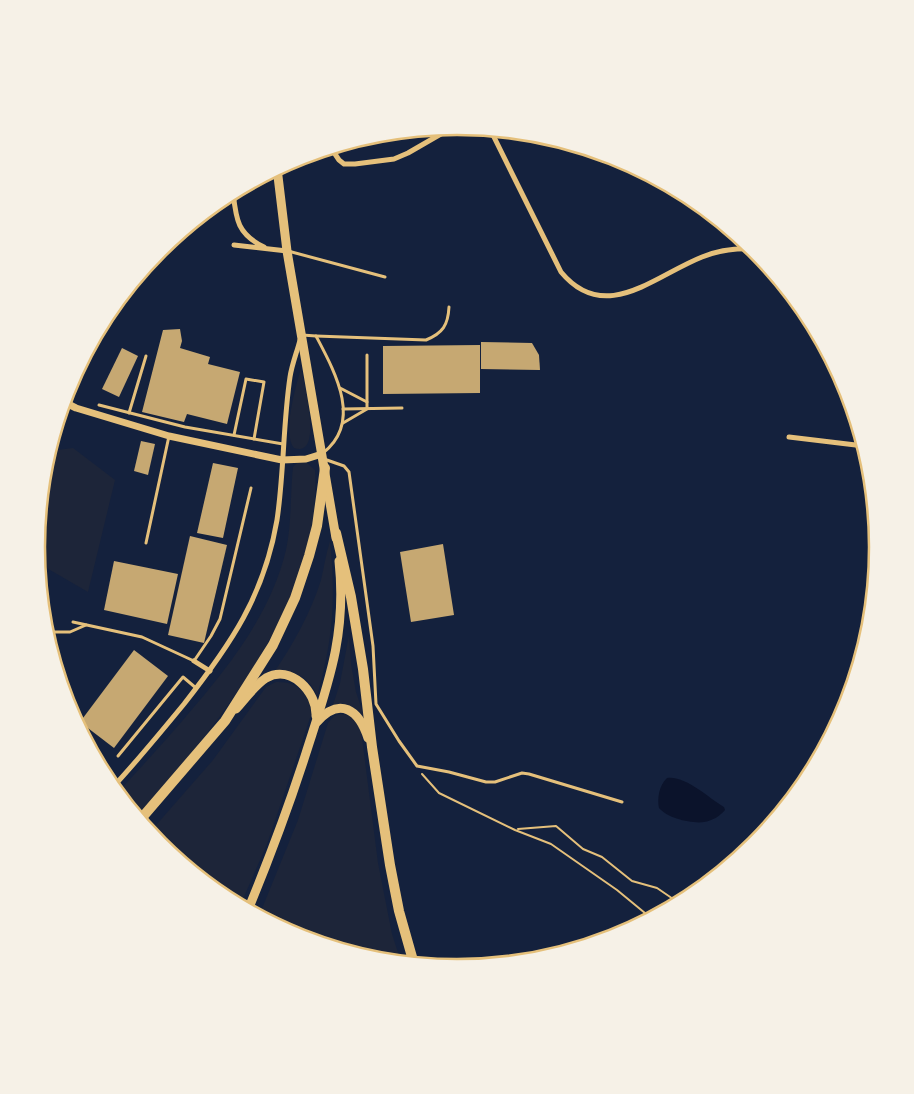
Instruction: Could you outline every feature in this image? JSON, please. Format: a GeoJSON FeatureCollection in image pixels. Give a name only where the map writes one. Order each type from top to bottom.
{"type":"FeatureCollection","features":[{"type":"Feature","properties":{"kind":"highway"},"geometry":{"type":"LineString","coordinates":[[144,815],[225,721],[273,645],[295,598],[309,556],[317,526],[324,460]]}},
{"type":"Feature","properties":{"kind":"highway"},"geometry":{"type":"LineString","coordinates":[[336,533],[351,597],[372,705],[372,747],[390,865],[399,911],[412,956]]}},
{"type":"Feature","properties":{"kind":"main road"},"geometry":{"type":"LineString","coordinates":[[251,904],[270,857],[329,682],[339,636],[342,604],[336,533],[287,251],[278,176]]}},
{"type":"Feature","properties":{"kind":"main road"},"geometry":{"type":"LineString","coordinates":[[225,721],[264,679],[279,674],[294,678],[309,691],[316,705],[316,724]]}},
{"type":"Feature","properties":{"kind":"main road"},"geometry":{"type":"LineString","coordinates":[[316,724],[331,709],[342,708],[348,710],[361,721],[372,747]]}},
{"type":"Feature","properties":{"kind":"street"},"geometry":{"type":"LineString","coordinates":[[334,154],[338,160],[344,164],[394,159],[438,136]]}},
{"type":"Feature","properties":{"kind":"street"},"geometry":{"type":"LineString","coordinates":[[494,137],[561,272],[584,292],[604,296],[628,293],[686,264],[716,252],[741,249]]}},
{"type":"Feature","properties":{"kind":"street"},"geometry":{"type":"LineString","coordinates":[[234,200],[239,225],[250,239],[264,247]]}},
{"type":"Feature","properties":{"kind":"street"},"geometry":{"type":"LineString","coordinates":[[234,245],[287,251]]}},
{"type":"Feature","properties":{"kind":"street"},"geometry":{"type":"LineString","coordinates":[[118,781],[161,733],[210,671],[246,614],[262,578],[273,541],[277,518],[290,374],[302,335]]}},
{"type":"Feature","properties":{"kind":"street"},"geometry":{"type":"LineString","coordinates":[[70,405],[169,436],[282,460],[324,460]]}},
{"type":"Feature","properties":{"kind":"street"},"geometry":{"type":"LineString","coordinates":[[789,437],[856,445]]}},
{"type":"Feature","properties":{"kind":"street"},"geometry":{"type":"LineString","coordinates":[[194,661],[210,671]]}},
{"type":"Feature","properties":{"kind":"lane"},"geometry":{"type":"LineString","coordinates":[[287,251],[385,277]]}},
{"type":"Feature","properties":{"kind":"lane"},"geometry":{"type":"LineString","coordinates":[[302,335],[426,340],[444,327],[448,321],[449,307]]}},
{"type":"Feature","properties":{"kind":"lane"},"geometry":{"type":"LineString","coordinates":[[316,336],[332,368],[339,388],[343,409],[343,423],[324,460],[344,466],[349,472],[374,646],[372,705],[417,766],[486,782],[495,782],[522,773],[529,774],[622,802]]}},
{"type":"Feature","properties":{"kind":"lane"},"geometry":{"type":"LineString","coordinates":[[367,355],[367,409]]}},
{"type":"Feature","properties":{"kind":"lane"},"geometry":{"type":"LineString","coordinates":[[129,413],[146,356]]}},
{"type":"Feature","properties":{"kind":"lane"},"geometry":{"type":"LineString","coordinates":[[234,435],[246,379],[264,382],[254,439]]}},
{"type":"Feature","properties":{"kind":"lane"},"geometry":{"type":"LineString","coordinates":[[339,388],[367,402]]}},
{"type":"Feature","properties":{"kind":"lane"},"geometry":{"type":"LineString","coordinates":[[99,405],[185,427],[284,444]]}},
{"type":"Feature","properties":{"kind":"lane"},"geometry":{"type":"LineString","coordinates":[[343,409],[402,408]]}},
{"type":"Feature","properties":{"kind":"lane"},"geometry":{"type":"LineString","coordinates":[[343,423],[367,409]]}},
{"type":"Feature","properties":{"kind":"lane"},"geometry":{"type":"LineString","coordinates":[[146,543],[169,436]]}},
{"type":"Feature","properties":{"kind":"lane"},"geometry":{"type":"LineString","coordinates":[[73,622],[142,637],[194,661],[220,619],[251,488]]}},
{"type":"Feature","properties":{"kind":"lane"},"geometry":{"type":"LineString","coordinates":[[54,632],[70,632],[86,625]]}},
{"type":"Feature","properties":{"kind":"lane"},"geometry":{"type":"LineString","coordinates":[[118,756],[183,676],[196,688]]}},
{"type":"Feature","properties":{"kind":"path"},"geometry":{"type":"LineString","coordinates":[[417,766],[424,777],[439,793],[516,830],[551,844],[617,890],[646,913]]}},
{"type":"Feature","properties":{"kind":"path"},"geometry":{"type":"LineString","coordinates":[[516,830],[556,826],[583,849],[602,857],[632,881],[657,888],[672,898]]}},
{"type":"Feature","properties":{"kind":"shaded area"},"geometry":{"type":"Polygon","coordinates":[[[301,368],[308,401],[310,431],[308,442],[303,448],[294,448],[289,432],[291,409],[301,368]]]}},
{"type":"Feature","properties":{"kind":"shaded area"},"geometry":{"type":"Polygon","coordinates":[[[73,448],[115,480],[88,592],[46,568],[46,520],[57,450],[73,448]]]}},
{"type":"Feature","properties":{"kind":"shaded area"},"geometry":{"type":"Polygon","coordinates":[[[298,462],[307,463],[315,470],[313,519],[302,566],[283,613],[259,658],[231,701],[200,743],[141,812],[122,787],[199,701],[231,661],[245,641],[269,597],[279,574],[286,550],[293,467],[298,462]]]}},
{"type":"Feature","properties":{"kind":"shaded area"},"geometry":{"type":"Polygon","coordinates":[[[330,541],[333,582],[332,619],[327,656],[317,696],[306,679],[301,676],[295,673],[275,671],[295,638],[312,604],[321,580],[330,541]]]}},
{"type":"Feature","properties":{"kind":"shaded area"},"geometry":{"type":"Polygon","coordinates":[[[349,635],[351,664],[356,692],[366,722],[357,710],[349,706],[333,705],[340,683],[349,635]]]}},
{"type":"Feature","properties":{"kind":"shaded area"},"geometry":{"type":"Polygon","coordinates":[[[276,682],[284,682],[296,686],[305,695],[311,715],[267,844],[243,899],[185,857],[155,827],[213,760],[266,687],[276,682]]]}},
{"type":"Feature","properties":{"kind":"shaded area"},"geometry":{"type":"Polygon","coordinates":[[[340,714],[353,719],[358,723],[361,730],[378,863],[392,934],[399,954],[350,945],[325,937],[299,928],[262,910],[298,820],[328,723],[334,716],[340,714]]]}},
{"type":"Feature","properties":{"kind":"shaded area"},"geometry":{"type":"Polygon","coordinates":[[[667,778],[674,778],[689,783],[724,807],[725,810],[716,818],[704,822],[687,821],[668,815],[659,808],[658,800],[660,788],[667,778]]]}},
{"type":"Feature","properties":{"kind":"building"},"geometry":{"type":"Polygon","coordinates":[[[180,329],[182,341],[180,348],[210,357],[208,364],[240,372],[227,424],[187,414],[184,422],[142,412],[163,330],[180,329]]]}},
{"type":"Feature","properties":{"kind":"building"},"geometry":{"type":"Polygon","coordinates":[[[481,342],[532,343],[539,355],[540,370],[481,369],[481,342]]]}},
{"type":"Feature","properties":{"kind":"building"},"geometry":{"type":"Polygon","coordinates":[[[480,345],[480,393],[383,394],[383,346],[480,345]]]}},
{"type":"Feature","properties":{"kind":"building"},"geometry":{"type":"Polygon","coordinates":[[[122,348],[138,356],[119,397],[102,389],[122,348]]]}},
{"type":"Feature","properties":{"kind":"building"},"geometry":{"type":"Polygon","coordinates":[[[141,441],[155,444],[148,475],[134,471],[141,441]]]}},
{"type":"Feature","properties":{"kind":"building"},"geometry":{"type":"Polygon","coordinates":[[[213,463],[238,468],[223,538],[197,533],[213,463]]]}},
{"type":"Feature","properties":{"kind":"building"},"geometry":{"type":"Polygon","coordinates":[[[190,536],[227,545],[204,643],[168,635],[190,536]]]}},
{"type":"Feature","properties":{"kind":"building"},"geometry":{"type":"Polygon","coordinates":[[[443,544],[454,615],[411,622],[400,552],[443,544]]]}},
{"type":"Feature","properties":{"kind":"building"},"geometry":{"type":"Polygon","coordinates":[[[114,561],[178,574],[167,624],[104,610],[114,561]]]}},
{"type":"Feature","properties":{"kind":"building"},"geometry":{"type":"Polygon","coordinates":[[[134,650],[168,676],[114,748],[86,726],[82,719],[134,650]]]}}]}
